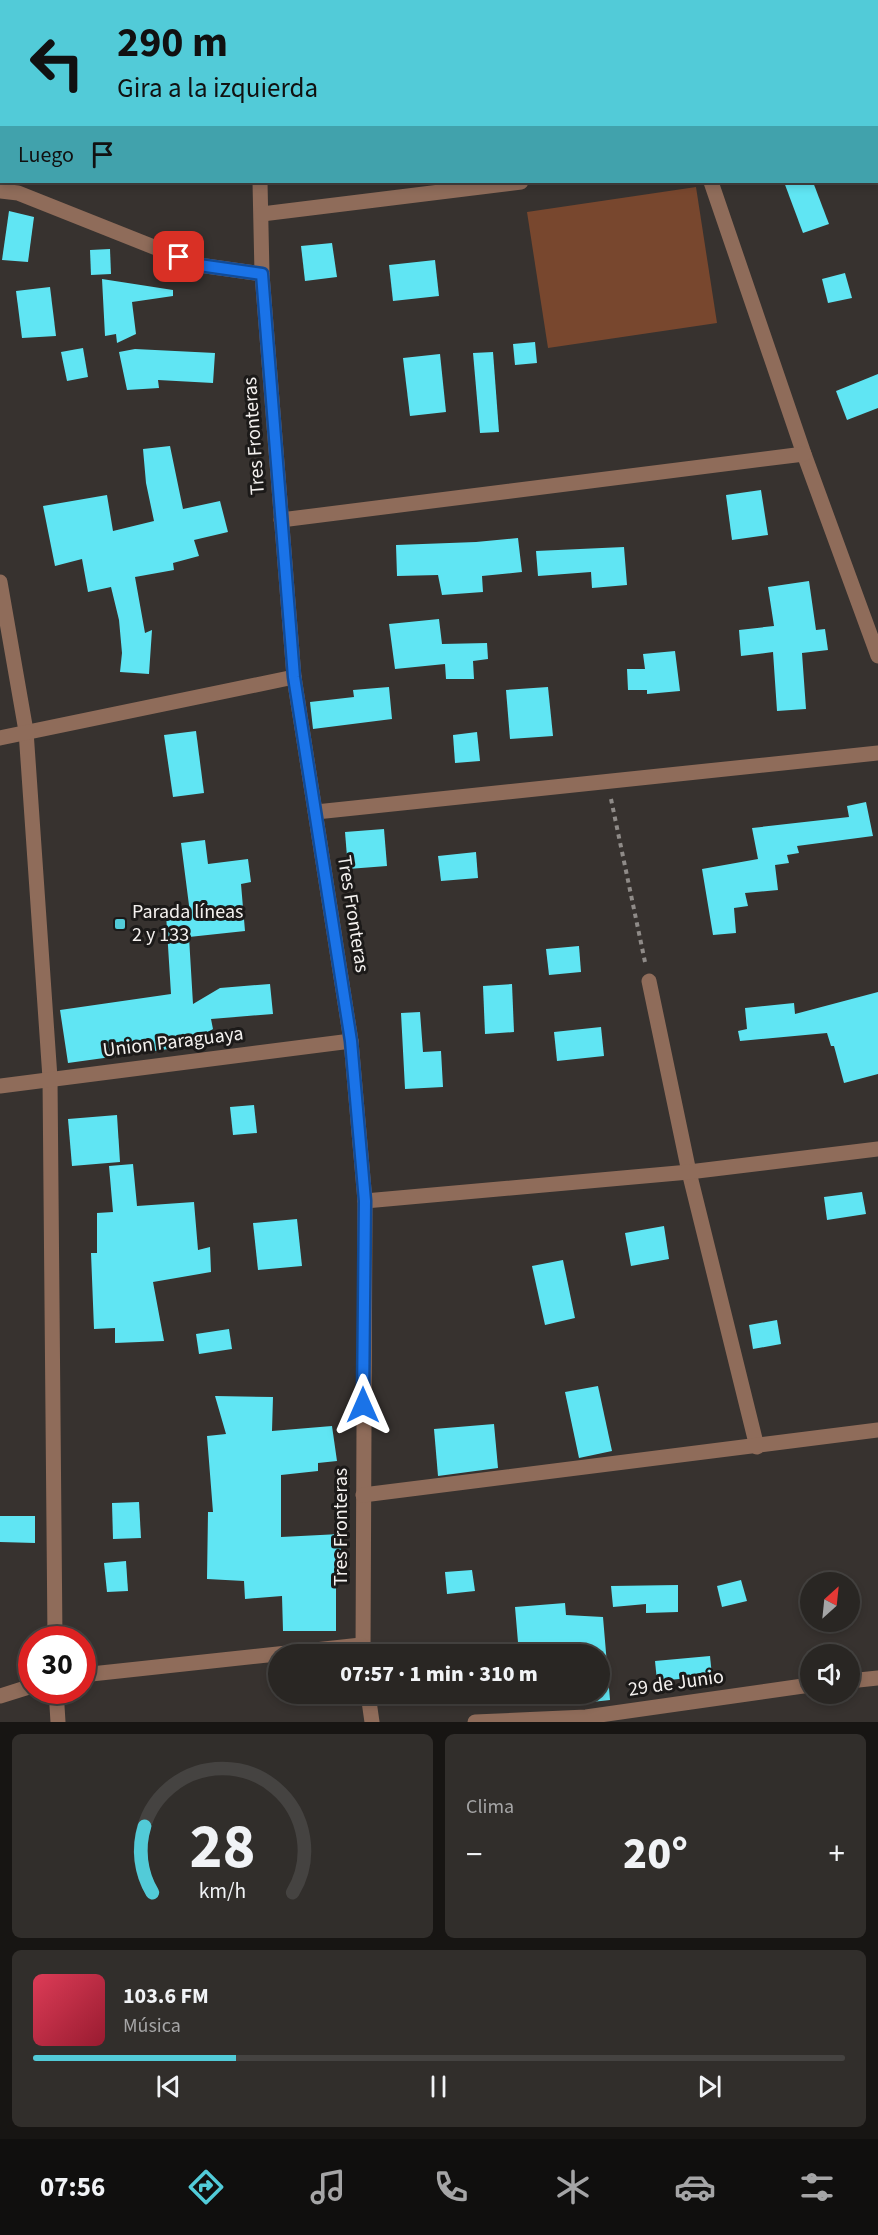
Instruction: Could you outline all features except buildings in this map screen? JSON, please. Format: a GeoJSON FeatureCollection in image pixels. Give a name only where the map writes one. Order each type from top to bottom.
{"type":"FeatureCollection","features":[{"type":"Feature","properties":{"kind":"street","name":"Tres Fronteras"},"geometry":{"type":"LineString","coordinates":[[260,183],[262,274],[294,677],[351,1041],[365,1201],[362,1644]]}},
{"type":"Feature","properties":{"kind":"street"},"geometry":{"type":"LineString","coordinates":[[262,214],[512,183]]}},
{"type":"Feature","properties":{"kind":"street"},"geometry":{"type":"LineString","coordinates":[[711,183],[804,454],[878,656]]}},
{"type":"Feature","properties":{"kind":"street"},"geometry":{"type":"LineString","coordinates":[[0,191],[18,193],[199,265],[262,274]]}},
{"type":"Feature","properties":{"kind":"street"},"geometry":{"type":"LineString","coordinates":[[281,520],[804,454]]}},
{"type":"Feature","properties":{"kind":"street"},"geometry":{"type":"LineString","coordinates":[[0,582],[26,731],[50,1078],[55,1626]]}},
{"type":"Feature","properties":{"kind":"street"},"geometry":{"type":"LineString","coordinates":[[0,738],[294,677]]}},
{"type":"Feature","properties":{"kind":"street"},"geometry":{"type":"LineString","coordinates":[[316,812],[878,753]]}},
{"type":"Feature","properties":{"kind":"street"},"geometry":{"type":"LineString","coordinates":[[649,981],[689,1172],[757,1447]]}},
{"type":"Feature","properties":{"kind":"street","name":"Union Paraguaya"},"geometry":{"type":"LineString","coordinates":[[0,1086],[351,1041]]}},
{"type":"Feature","properties":{"kind":"street"},"geometry":{"type":"LineString","coordinates":[[365,1201],[689,1172],[878,1149]]}},
{"type":"Feature","properties":{"kind":"street"},"geometry":{"type":"LineString","coordinates":[[363,1496],[878,1430]]}},
{"type":"Feature","properties":{"kind":"street"},"geometry":{"type":"LineString","coordinates":[[96,1674],[268,1658]]}},
{"type":"Feature","properties":{"kind":"street"},"geometry":{"type":"LineString","coordinates":[[860,1680],[878,1678]]}},
{"type":"Feature","properties":{"kind":"street","name":"29 de Junio"},"geometry":{"type":"LineString","coordinates":[[475,1722],[586,1717],[800,1686]]}},
{"type":"Feature","properties":{"kind":"street"},"geometry":{"type":"LineString","coordinates":[[0,1696],[18,1690]]}},
{"type":"Feature","properties":{"kind":"street"},"geometry":{"type":"LineString","coordinates":[[57,1704],[58,1722]]}},
{"type":"Feature","properties":{"kind":"street"},"geometry":{"type":"LineString","coordinates":[[369,1704],[372,1722]]}},
{"type":"Feature","properties":{"kind":"path"},"geometry":{"type":"LineString","coordinates":[[607,781],[649,981]]}},
{"type":"Feature","properties":{"kind":"shaded area"},"geometry":{"type":"Polygon","coordinates":[[[696,187],[717,323],[548,348],[527,212],[696,187]]]}},
{"type":"Feature","properties":{"kind":"place","name":"Parada líneas 2 y 133"},"geometry":{"type":"Point","coordinates":[120,924]}},
{"type":"Feature","properties":{"kind":"route"},"geometry":{"type":"LineString","coordinates":[[179,257],[199,265],[262,274],[294,677],[351,1041],[365,1201],[363,1405]]}}]}
